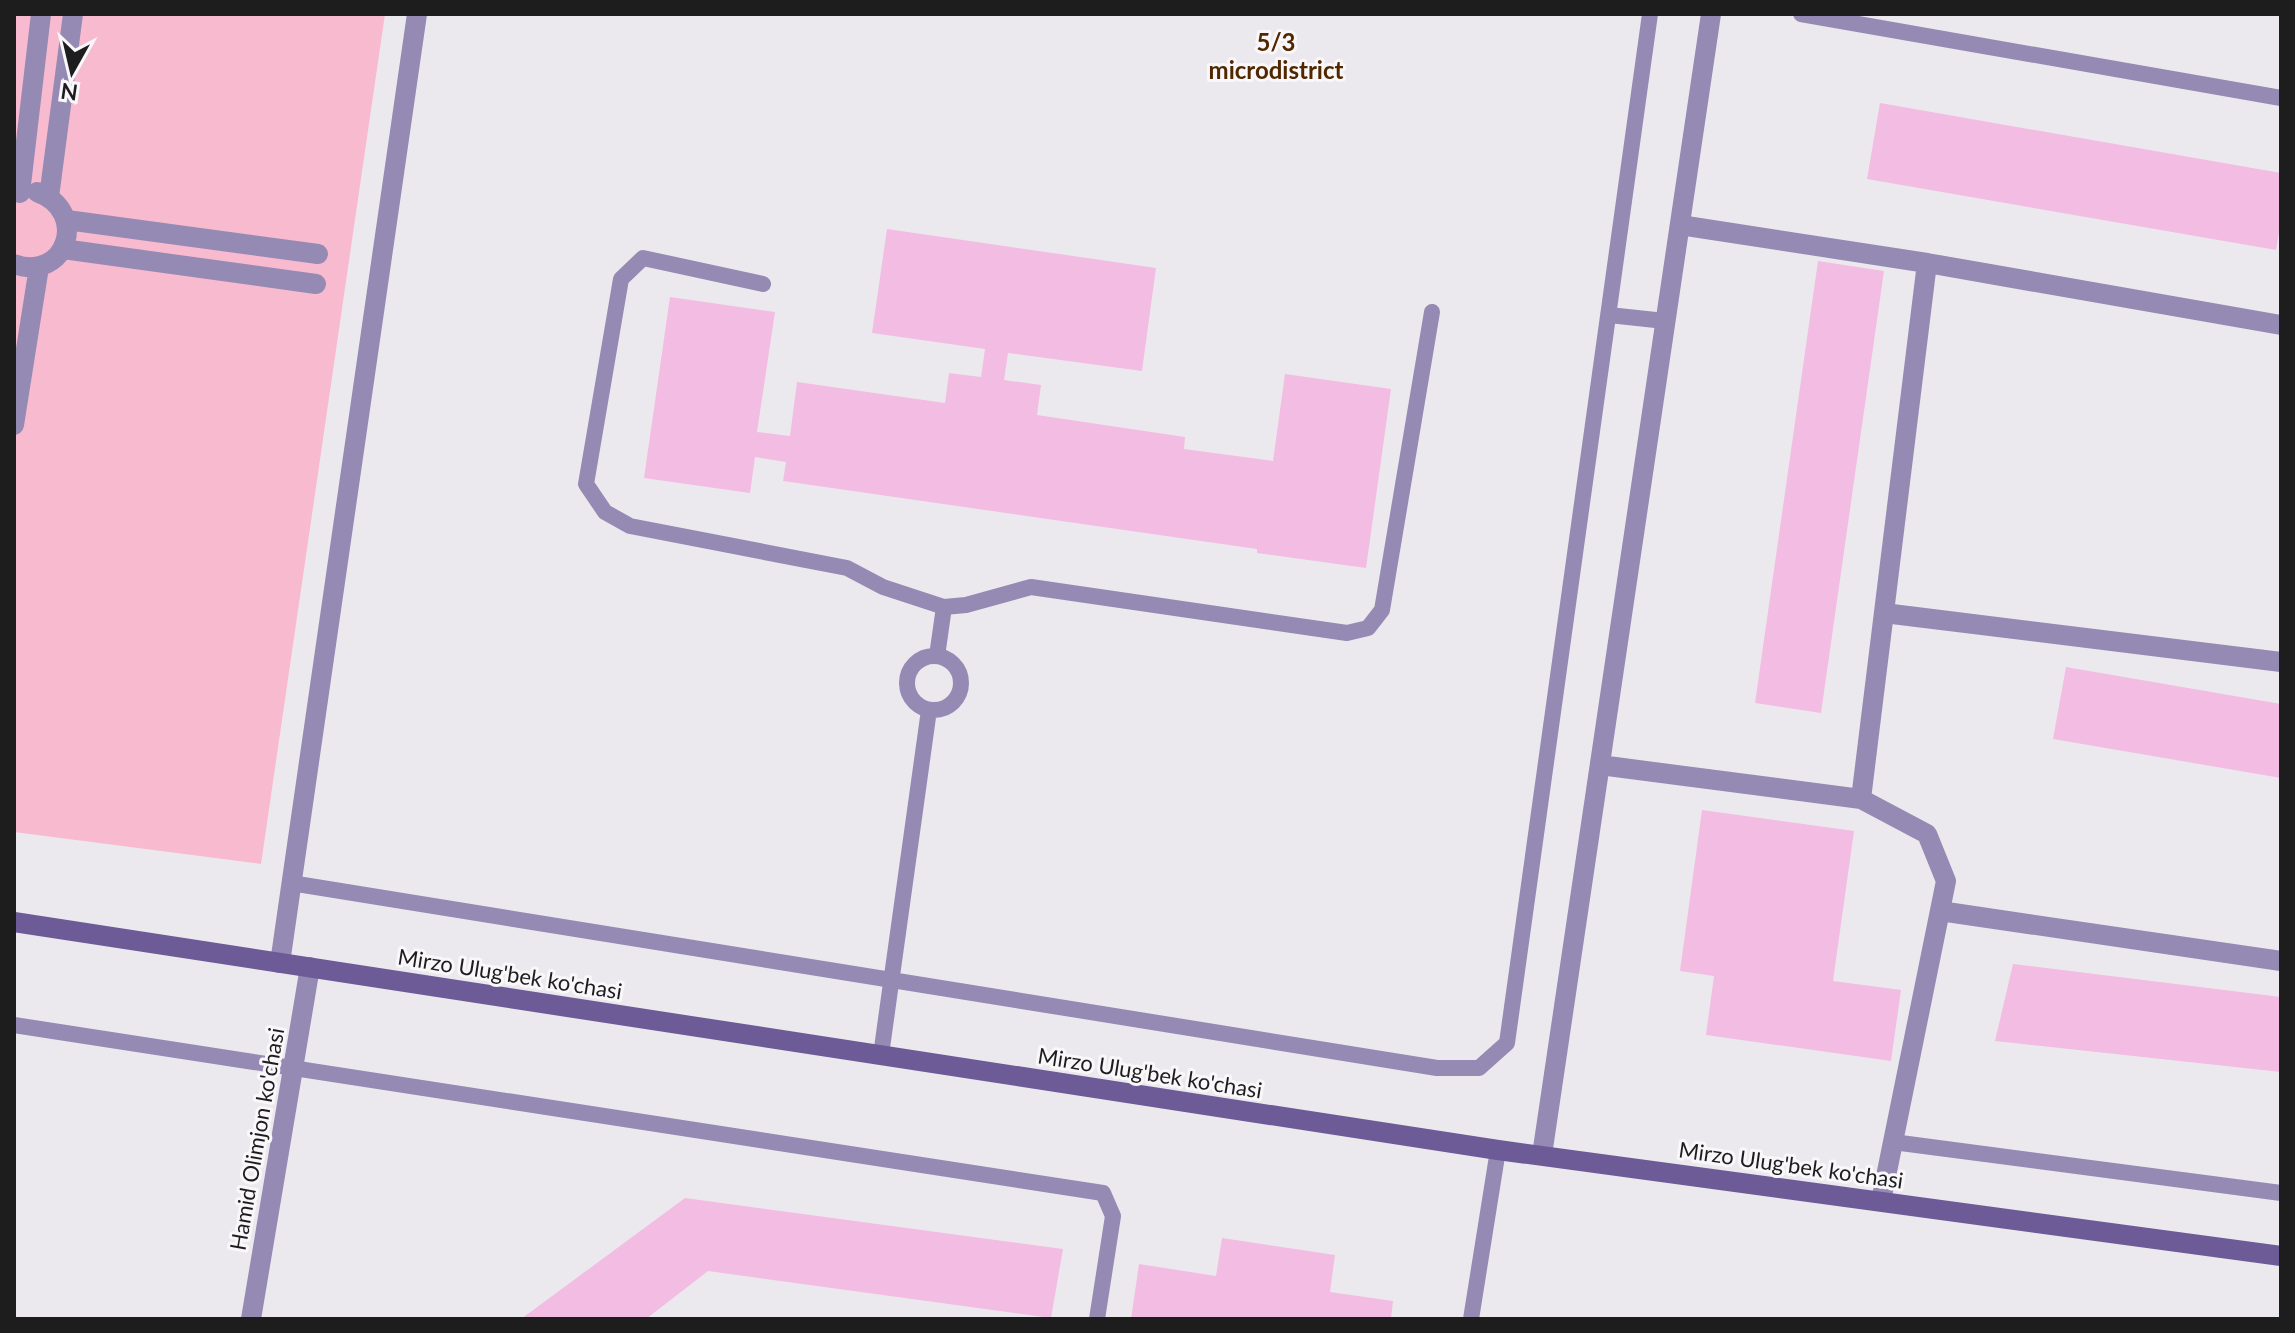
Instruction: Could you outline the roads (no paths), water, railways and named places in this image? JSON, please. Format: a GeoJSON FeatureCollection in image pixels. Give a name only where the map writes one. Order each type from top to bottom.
{"type":"FeatureCollection","features":[{"type":"Feature","properties":{"kind":"main road","name":"Mirzo Ulug'bek ko'chasi"},"geometry":{"type":"LineString","coordinates":[[14,922],[1498,1150],[2281,1256]]}},
{"type":"Feature","properties":{"kind":"street"},"geometry":{"type":"LineString","coordinates":[[14,264],[39,267],[53,260],[63,249],[68,235],[67,220],[49,197],[35,192],[17,194],[41,14]]}},
{"type":"Feature","properties":{"kind":"street"},"geometry":{"type":"LineString","coordinates":[[49,197],[73,14]]}},
{"type":"Feature","properties":{"kind":"street"},"geometry":{"type":"LineString","coordinates":[[280,963],[417,14]]}},
{"type":"Feature","properties":{"kind":"street"},"geometry":{"type":"LineString","coordinates":[[1542,1155],[1711,14]]}},
{"type":"Feature","properties":{"kind":"street"},"geometry":{"type":"LineString","coordinates":[[67,220],[318,254]]}},
{"type":"Feature","properties":{"kind":"street"},"geometry":{"type":"LineString","coordinates":[[1680,225],[1927,263],[2281,325]]}},
{"type":"Feature","properties":{"kind":"street"},"geometry":{"type":"LineString","coordinates":[[63,249],[316,284]]}},
{"type":"Feature","properties":{"kind":"street"},"geometry":{"type":"LineString","coordinates":[[1861,799],[1927,263]]}},
{"type":"Feature","properties":{"kind":"street"},"geometry":{"type":"LineString","coordinates":[[14,425],[39,267]]}},
{"type":"Feature","properties":{"kind":"street"},"geometry":{"type":"LineString","coordinates":[[1884,613],[2281,662]]}},
{"type":"Feature","properties":{"kind":"street"},"geometry":{"type":"LineString","coordinates":[[1600,765],[1861,799],[1927,834],[1946,881],[1881,1201]]}},
{"type":"Feature","properties":{"kind":"street"},"geometry":{"type":"LineString","coordinates":[[1940,911],[2281,961]]}},
{"type":"Feature","properties":{"kind":"street","name":"Hamid Olimjon ko'chasi"},"geometry":{"type":"LineString","coordinates":[[251,1319],[310,967]]}},
{"type":"Feature","properties":{"kind":"lane"},"geometry":{"type":"LineString","coordinates":[[291,883],[1437,1068],[1479,1068],[1507,1043],[1650,14]]}},
{"type":"Feature","properties":{"kind":"lane"},"geometry":{"type":"LineString","coordinates":[[1801,14],[2281,98]]}},
{"type":"Feature","properties":{"kind":"lane"},"geometry":{"type":"LineString","coordinates":[[763,284],[643,258],[621,279],[586,484],[605,512],[630,526],[847,568],[883,587],[944,607],[966,605],[1031,587],[1347,633],[1368,628],[1382,610],[1432,312]]}},
{"type":"Feature","properties":{"kind":"lane"},"geometry":{"type":"LineString","coordinates":[[1609,315],[1665,321]]}},
{"type":"Feature","properties":{"kind":"lane"},"geometry":{"type":"LineString","coordinates":[[937,656],[944,607]]}},
{"type":"Feature","properties":{"kind":"lane"},"geometry":{"type":"LineString","coordinates":[[937,656],[950,661],[959,672],[962,686],[956,699],[945,708],[929,710],[918,705],[909,695],[907,681],[912,667],[923,659],[937,656]]}},
{"type":"Feature","properties":{"kind":"lane"},"geometry":{"type":"LineString","coordinates":[[881,1055],[929,710]]}},
{"type":"Feature","properties":{"kind":"lane"},"geometry":{"type":"LineString","coordinates":[[14,1025],[1103,1193],[1113,1216],[1097,1319]]}},
{"type":"Feature","properties":{"kind":"lane"},"geometry":{"type":"LineString","coordinates":[[1893,1142],[2281,1193]]}},
{"type":"Feature","properties":{"kind":"lane"},"geometry":{"type":"LineString","coordinates":[[1471,1319],[1498,1150]]}},
{"type":"Feature","properties":{"kind":"district","name":"5/3 microdistrict"},"geometry":{"type":"Point","coordinates":[1276,57]}}]}
